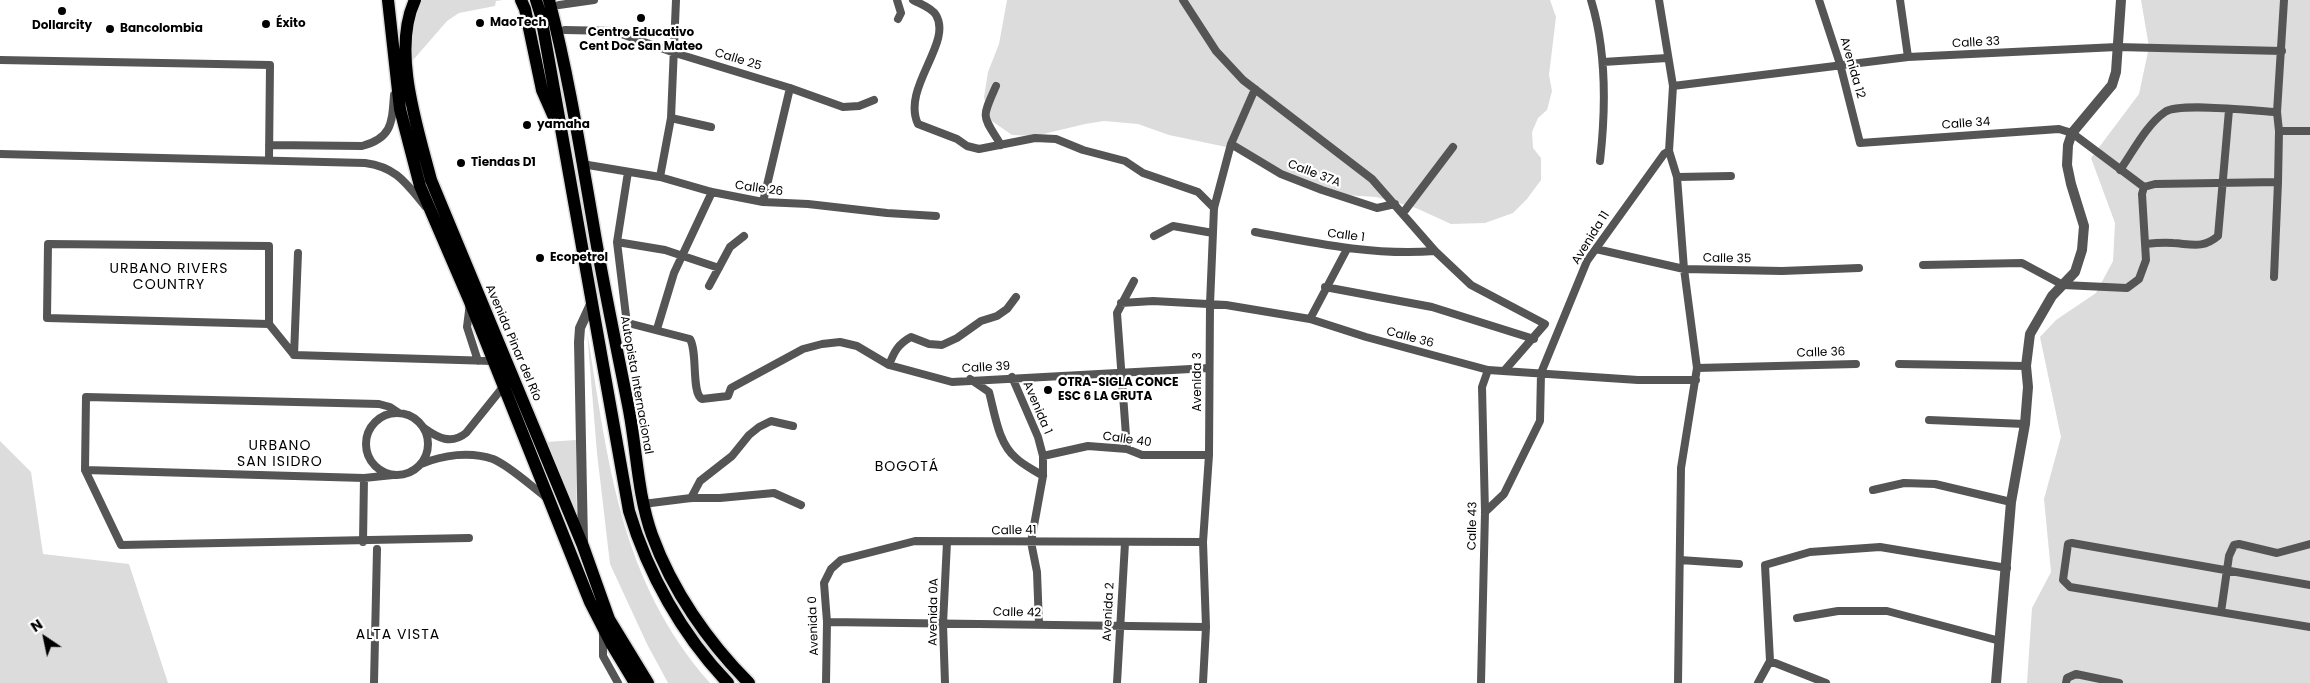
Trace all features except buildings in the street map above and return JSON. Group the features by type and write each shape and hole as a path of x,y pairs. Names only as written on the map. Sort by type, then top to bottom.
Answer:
{"main road":[{"name":"Avenida Pinar del Río","path":"388,0 395,78 412,159 432,215 470,302 548,500 604,631 635,683"},
{"name":"Avenida Pinar del Río","path":"415,0 407,24 407,56 414,118 421,149 449,225 583,546 609,619 648,683"},
{"path":"521,0 525,9 542,90 562,140"},
{"path":"536,0 541,16 623,481 637,535 650,566 675,612 696,645 728,683"},
{"path":"555,2 565,30 576,80 573,113"},
{"name":"Autopista Internacional","path":"555,2 569,93 631,421 643,504 658,550 683,598 709,638 749,683"}],"street":[{"path":"555,2 594,0"},
{"path":"660,177 671,118 676,0"},
{"path":"897,0 901,13 898,18"},
{"path":"913,0 936,15 939,37 919,80 915,117 918,124 956,139 967,146 979,149 1035,138 1056,139 1083,150 1125,160 1143,173 1198,192 1214,208"},
{"path":"1183,0 1216,51 1243,80 1372,179 1435,250 1471,285 1545,324 1559,329"},
{"path":"1591,0 1596,17 1603,62 1604,122 1600,161"},
{"path":"1659,0 1673,86 1669,151 1672,155 1677,177 1684,269 1697,368 1681,468 1678,683"},
{"name":"Avenida 12","path":"1819,0 1840,64 1860,143"},
{"path":"1900,0 1908,57"},
{"path":"1996,683 2012,502 2025,424 2028,387 2026,366 2030,334 2052,296 2075,272 2082,250 2084,226 2070,184 2067,165 2068,145 2072,132 2112,85 2116,72 2121,0"},
{"path":"2274,277 2279,130 2277,112 2284,0"},
{"name":"Calle 25","path":"565,30 613,31 843,107 859,106 874,100"},
{"name":"Calle 33","path":"1673,86 1908,57 2117,47 2282,51"},
{"path":"1603,62 1667,58"},
{"path":"0,60 270,65 269,159"},
{"path":"269,145 362,146 376,143 386,134 391,124 395,78"},
{"path":"996,86 984,113 985,120 1001,145"},
{"path":"763,202 790,88"},
{"name":"Avenida 3","path":"1202,683 1206,627 1203,542 1209,455 1210,304 1214,208 1231,144 1255,89"},
{"path":"2120,170 2157,119 2167,110 2185,107 2277,112"},
{"path":"2145,244 2172,243 2195,246 2204,245 2218,236 2230,110"},
{"path":"671,118 711,127"},
{"name":"Calle 34","path":"1860,143 2059,129 2072,132"},
{"path":"2279,130 2310,131"},
{"path":"2072,132 2144,187"},
{"name":"Calle 37A","path":"1231,144 1281,174 1322,190 1377,208 1395,204"},
{"path":"291,160 292,146"},
{"path":"1403,213 1453,146"},
{"name":"Avenida 11","path":"1485,512 1504,494 1540,422 1541,373 1587,262 1664,154 1669,151"},
{"path":"0,154 269,159 378,165 401,178 432,215"},
{"name":"Calle 26","path":"582,164 660,177 712,192 763,202 808,204 936,216"},
{"path":"628,172 617,242 631,357"},
{"path":"1677,177 1731,176"},
{"path":"2144,187 2155,184 2278,182"},
{"path":"1923,265 2022,263 2063,285 2127,288 2139,279 2146,260 2142,194 2144,187"},
{"path":"628,323 657,329 681,255 712,192"},
{"path":"1154,236 1173,226 1213,233"},
{"name":"Calle 1","path":"1255,232 1347,249 1419,252 1435,250"},
{"path":"709,286 730,247 744,236"},
{"path":"617,242 665,250 719,268"},
{"path":"269,324 47,318 48,244 269,246 269,324 294,355 492,361"},
{"path":"1310,319 1347,249"},
{"name":"Calle 35","path":"1596,249 1684,269 1782,271 1859,268"},
{"path":"294,355 298,253"},
{"path":"1127,449 1117,313 1134,281"},
{"path":"1326,287 1432,307 1534,339"},
{"path":"889,365 894,352 901,343 911,337 929,344 942,345 958,338 981,320 997,316 1007,309 1016,297"},
{"name":"Calle 36","path":"1121,303 1153,301 1210,304 1310,319 1366,337 1488,370 1638,380 1696,380"},
{"path":"470,302 467,327 478,361"},
{"path":"583,546 579,342 580,328 592,302"},
{"path":"1504,371 1534,339 1545,324"},
{"name":"Calle 39","path":"657,329 690,339 698,397 702,399 728,396 731,388 750,376 803,349 822,344 848,343 889,365 952,382 969,379 1120,374 1209,368"},
{"name":"Calle 36","path":"1697,368 1856,364"},
{"path":"1900,364 2026,366"},
{"name":"Calle 43","path":"1481,683 1485,512 1482,388 1488,370"},
{"name":"Avenida 1","path":"1012,378 1038,438 1043,456 1043,476 1031,542 1037,572 1039,625"},
{"path":"969,379 989,392 997,425 1015,458 1043,476"},
{"path":"470,538 363,542 121,545 85,470 86,397 379,404 390,407 416,420 422,427 443,439 461,438 466,434 503,387"},
{"path":"393,475 376,467 366,451 366,441 373,424 381,418 399,413"},
{"path":"1930,420 2025,424"},
{"path":"691,498 700,481 732,456 749,435 759,427 772,421 793,426"},
{"path":"421,464 428,445 422,427"},
{"name":"Calle 40","path":"1043,456 1088,446 1127,449 1142,455 1209,455"},
{"path":"85,470 364,478 410,472 421,464 445,456 461,455 492,459 548,500"},
{"path":"363,542 364,478"},
{"path":"1873,490 1904,483 1935,484 2012,502"},
{"path":"643,504 691,498 720,498 774,493 801,506"},
{"name":"Calle 41","path":"831,569 841,560 915,541 1203,542"},
{"name":"Avenida 0A","path":"945,683 943,624 947,542"},
{"name":"Avenida 2","path":"1117,683 1125,543"},
{"path":"2310,585 2072,543 2068,544 2063,580 2066,585 2310,627"},
{"path":"2220,612 2229,556 2234,545 2239,544 2277,553 2310,544"},
{"path":"1758,683 1770,661 1765,565 1810,552 1880,547 2007,568"},
{"path":"374,683 377,549"},
{"path":"1680,560 1739,564"},
{"name":"Avenida 0","path":"826,683 827,622 824,583 831,569"},
{"path":"1797,618 1838,611 1887,611 2000,642"},
{"name":"Calle 42","path":"827,622 1206,627"},
{"path":"604,631 603,656 618,683"},
{"path":"1770,661 1826,683"},
{"path":"2066,683 2067,678 2076,674 2119,683"}],"shaded area":[{"path":"421,0 503,0 496,1 495,6 459,13 447,21 414,59 410,58 411,30"},
{"path":"1007,0 1550,0 1556,17 1549,75 1552,91 1547,110 1538,118 1532,132 1533,148 1541,158 1541,180 1527,199 1513,213 1485,223 1451,224 1416,208 1376,197 1345,195 1285,178 1231,148 1169,135 1138,124 1104,121 1035,136 1012,135 989,119 984,97 988,72 999,44"},
{"path":"2141,0 2310,0 2310,683 2027,683 2032,608 2051,572 2044,499 2061,437 2040,337 2056,320 2096,293 2113,261 2115,223 2091,158 2139,94 2149,47"},
{"path":"587,331 611,472 622,517 637,560 655,603 679,644 710,683 668,683 647,644 610,564 597,453"},
{"path":"576,440 577,521 546,442"},
{"path":"0,441 31,472 43,554 129,564 168,683 0,683"}],"place":[{"name":"Dollarcity","path":"62,11"},
{"name":"Centro Educativo Cent Doc San Mateo","path":"641,18"},
{"name":"MaoTech","path":"480,23"},
{"name":"Éxito","path":"266,24"},
{"name":"Bancolombia","path":"110,29"},
{"name":"yamaha","path":"527,125"},
{"name":"Tiendas D1","path":"461,163"},
{"name":"Ecopetrol","path":"540,258"},
{"name":"OTRA-SIGLA CONCE ESC 6 LA GRUTA","path":"1048,390"}],"district":[{"name":"URBANO RIVERS COUNTRY","path":"169,278"},
{"name":"URBANO SAN ISIDRO","path":"280,454"},
{"name":"BOGOTÁ","path":"907,467"},
{"name":"ALTA VISTA","path":"398,635"}]}
